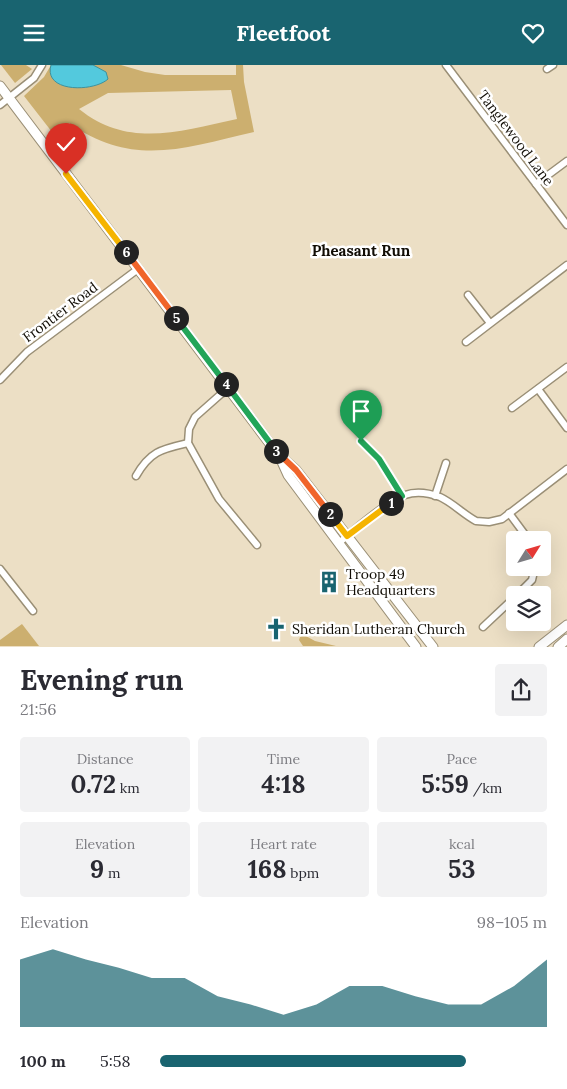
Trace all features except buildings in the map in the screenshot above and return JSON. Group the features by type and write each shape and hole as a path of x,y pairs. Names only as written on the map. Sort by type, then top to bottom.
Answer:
{"main road":[{"path":"0,86 278,453 296,470 433,647"},
{"path":"278,453 288,475 416,647"},
{"path":"538,647 567,625"},
{"path":"558,647 567,639"}],"street":[{"path":"0,105 34,78 42,65"},
{"name":"Tanglewood Lane","path":"446,65 567,225"},
{"path":"536,184 567,161"},
{"path":"466,341 567,265"},
{"name":"Frontier Road","path":"0,380 27,352 138,269"},
{"path":"468,295 490,323"},
{"path":"512,408 567,367"},
{"path":"230,389 220,394 195,417 189,429 188,443 218,499 257,545"},
{"path":"538,389 567,428"},
{"path":"361,441 379,459 402,496"},
{"path":"136,476 143,463 153,454 160,450 188,443"},
{"path":"436,496 446,463"},
{"path":"339,543 385,507 402,496 415,493 436,496 470,518 482,522 496,521 567,469"},
{"path":"509,513 522,531"},
{"path":"0,569 33,611"},
{"path":"525,586 533,576"},
{"path":"483,627 506,605"}],"shaded area":[{"path":"1,65 26,65 32,69 15,83"},
{"path":"51,65 121,65 145,72 165,75 236,75 236,65 243,65 244,82 254,132 182,148 137,150 115,146 92,137 69,123 59,141 24,96 44,77","holes":["231,90 237,119 175,132 136,133 117,129 98,121 79,109 108,93"]},
{"path":"22,624 39,646 0,646 0,640"},
{"path":"304,635 315,641 336,646 303,646 299,640"}],"water":[{"path":"51,65 93,65 106,72 108,79 82,88 62,85 55,81 51,74"}],"place":[{"name":"Troop 49 Headquarters","path":"329,582"},
{"name":"Sheridan Lutheran Church","path":"276,629"}],"district":[{"name":"Pheasant Run","path":"361,250"}],"route":[{"path":"66,174 278,453 296,470 347,536 402,496 379,459 361,441"}]}
